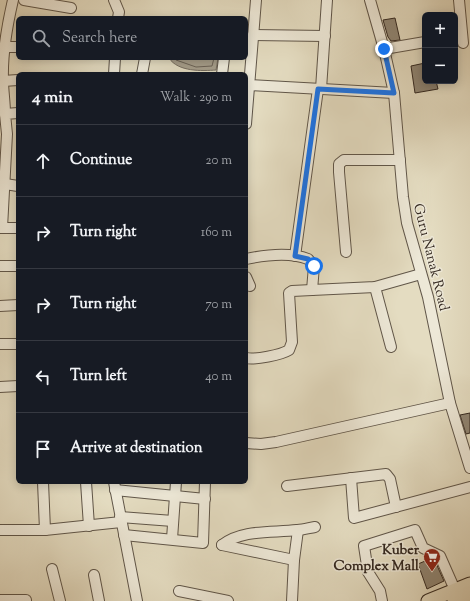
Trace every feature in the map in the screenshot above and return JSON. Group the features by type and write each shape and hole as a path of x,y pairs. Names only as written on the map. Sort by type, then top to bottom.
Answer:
{"main road":[{"path":"454,596 470,584"},
{"path":"428,601 470,594"}],"street":[{"path":"13,0 4,41 2,75 5,114 4,178 1,228 16,228"},
{"path":"24,0 71,8"},
{"path":"114,0 119,12 118,16"},
{"path":"248,98 256,0"},
{"path":"295,256 319,89 325,36 327,0"},
{"name":"Guru Nanak Road","path":"370,0 384,49 394,93 403,197 407,224 435,329 450,403 470,468"},
{"path":"459,0 463,43"},
{"path":"253,35 325,36"},
{"path":"4,41 16,46"},
{"path":"384,49 422,43"},
{"path":"114,72 115,60"},
{"path":"142,72 145,60"},
{"path":"222,72 224,60"},
{"path":"2,75 16,79"},
{"path":"249,85 394,93"},
{"path":"5,114 16,113"},
{"path":"346,252 339,164 344,160 400,160"},
{"path":"4,178 16,185"},
{"path":"248,259 265,256 295,256 308,259 314,266 312,290"},
{"path":"0,266 16,266"},
{"path":"248,358 278,354 289,350 292,342 289,294 292,291 375,287 421,274"},
{"path":"375,287 391,347"},
{"path":"0,306 16,305"},
{"path":"0,344 16,344"},
{"path":"0,387 16,386"},
{"path":"248,443 261,444 276,442 450,403"},
{"path":"287,486 383,474 388,475 390,479 396,507"},
{"path":"351,478 354,518 470,487"},
{"path":"43,484 45,530"},
{"path":"86,484 89,526"},
{"path":"172,539 176,484"},
{"path":"124,535 203,543 205,484"},
{"path":"137,601 115,486 205,499"},
{"path":"0,530 45,530 89,526 121,520 173,521"},
{"path":"294,560 222,545 232,538 240,536 315,527"},
{"path":"292,601 294,560 298,530"},
{"path":"382,601 380,591 368,572 364,546 415,530 423,548 440,556 454,596"},
{"path":"52,569 60,601"},
{"path":"94,574 99,601"},
{"path":"179,591 203,598 228,601"},
{"path":"0,600 26,600"}],"water":[{"path":"171,60 218,60 216,70 204,71 191,70 173,63"}],"building":[{"path":"395,18 400,40 391,41 388,37 383,20"},
{"path":"422,64 422,84 437,84 438,89 415,93 411,66"},
{"path":"470,413 470,433 466,434 460,415"},
{"name":"Kuber Complex Mall","path":"430,559 435,561 444,581 427,589 418,564"}],"place":[{"name":"Kuber Complex Mall","path":"432,572"}],"route":[{"path":"314,266 308,259 295,256 318,89 394,93 384,49"}]}
